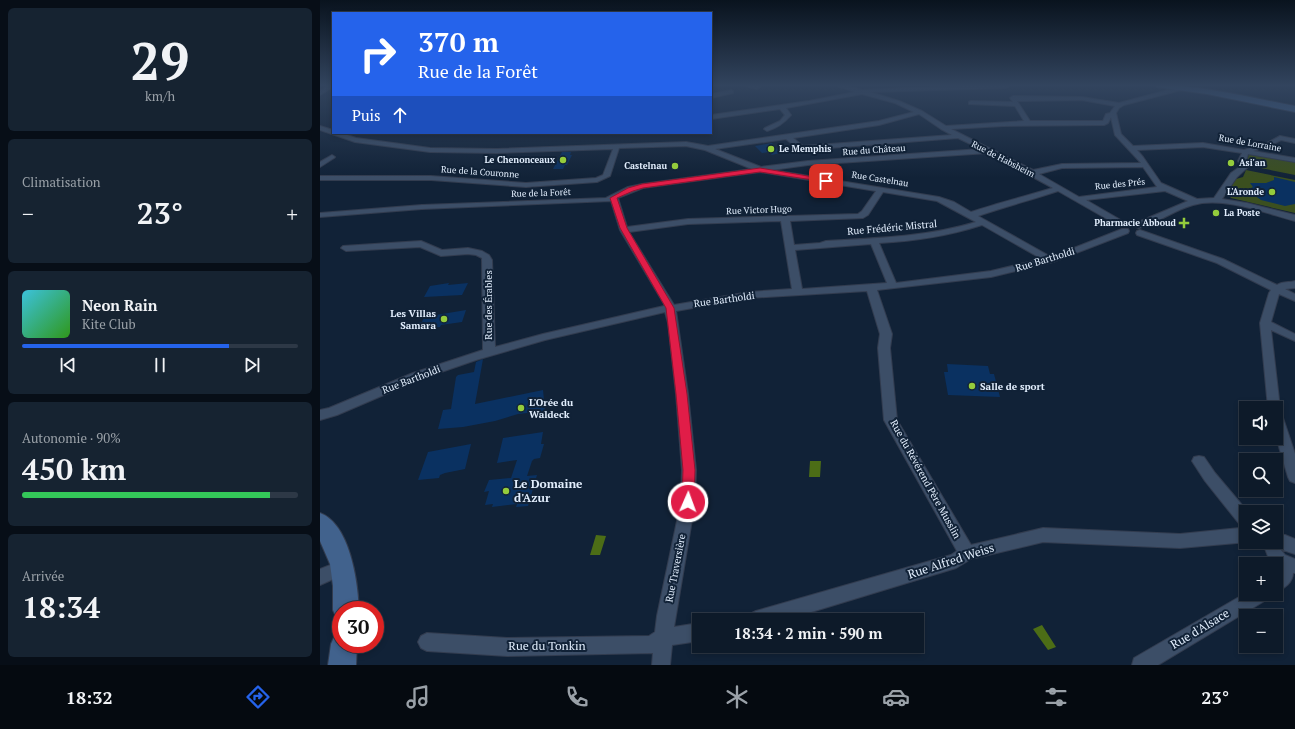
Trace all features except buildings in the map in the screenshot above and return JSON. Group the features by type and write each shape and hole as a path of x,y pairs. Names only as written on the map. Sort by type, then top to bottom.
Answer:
{"street":[{"path":"767,129 782,122 787,116"},
{"path":"707,148 879,123 905,116"},
{"name":"Rue de Habsheim","path":"926,116 944,128 1060,188 1123,227"},
{"path":"1024,116 1027,122"},
{"path":"944,128 971,124 1027,122 1104,123 1106,122 1108,116"},
{"path":"1113,116 1118,136 1145,165 1155,182 1164,189 1194,201"},
{"name":"Rue Castelnau","path":"320,128 332,133"},
{"name":"Rue Castelnau","path":"335,134 360,141 430,150 462,151 686,144 707,148 760,170 939,199 971,215 1050,260"},
{"path":"340,136 349,134"},
{"path":"788,137 799,147 803,148 959,136"},
{"path":"1257,152 1280,138 1295,141"},
{"name":"Rue de Lorraine","path":"1130,148 1190,145 1213,146 1257,152 1295,160"},
{"name":"Rue de la Couronne","path":"320,178 431,178 526,185 597,180 606,176 616,146"},
{"name":"Rue du Château","path":"760,170 808,163 989,151"},
{"path":"1217,199 1234,174 1245,165 1242,161 1246,151"},
{"path":"320,165 332,157"},
{"path":"1032,173 1062,166 1145,165"},
{"name":"Rue de la Forêt","path":"320,215 422,207 600,200 614,198 630,189 642,186 760,170"},
{"path":"971,215 1016,200 1029,198 1060,188"},
{"name":"Rue Victor Hugo","path":"624,230 663,224 710,220 727,221 860,216 865,213 881,189"},
{"name":"Rue des Prés","path":"1078,199 1164,189"},
{"name":"Rue Traversière","path":"614,198 624,230 670,308 682,394 689,470 688,502 666,616 662,665"},
{"path":"1140,229 1194,201 1217,199 1295,217"},
{"path":"785,219 797,291"},
{"name":"Rue Frédéric Mistral","path":"790,248 934,236 983,222"},
{"path":"1123,227 1140,229 1167,243 1220,261 1276,294 1286,298 1293,291"},
{"name":"Rue Bartholdi","path":"320,420 326,413 417,376 489,352 544,337 670,308 749,295 893,286 991,274 1050,260 1123,227"},
{"path":"874,241 893,286"},
{"name":"Rue des Érables","path":"346,248 422,244 441,253 468,251 483,255 487,260 489,352"},
{"name":"Rue du Révérend Père Musslin","path":"871,287 886,334 884,348 891,420 967,553"},
{"path":"1273,401 1265,323 1276,294"},
{"path":"1265,323 1295,338"},
{"path":"1283,438 1295,477"},
{"path":"1199,461 1207,474 1239,511"},
{"path":"320,523 333,540 343,566 346,601"},
{"name":"Rue Alfred Weiss","path":"780,613 956,561 967,553 1043,535 1180,541 1239,535"},
{"path":"1283,542 1295,547"},
{"path":"1272,549 1276,557 1290,565 1283,578"},
{"path":"320,577 343,566"},
{"name":"Rue d'Alsace","path":"1140,665 1248,601"},
{"path":"664,637 692,633"},
{"name":"Rue du Tonkin","path":"427,642 506,647 651,645 664,637"},
{"path":"342,665 343,653"}],"shaded area":[{"path":"1249,153 1295,162 1295,175 1251,166 1247,163"},
{"path":"1246,170 1295,180 1295,213 1231,198 1227,193 1236,179 1243,177"},
{"path":"810,461 821,461 820,477 809,477"},
{"path":"596,535 606,536 600,555 590,555"},
{"path":"1042,625 1056,647 1048,650 1033,629"}],"place":[{"name":"Le Memphis","path":"771,149"},
{"name":"Le Chenonceaux","path":"563,160"},
{"name":"Asi'an","path":"1231,163"},
{"name":"Castelnau","path":"675,166"},
{"name":"L'Aronde","path":"1272,192"},
{"name":"La Poste","path":"1216,213"},
{"name":"Pharmacie Abboud","path":"1184,223"},
{"name":"Les Villas Samara","path":"444,319"},
{"name":"Salle de sport","path":"972,386"},
{"name":"L'Orée du Waldeck","path":"521,408"},
{"name":"Le Domaine d'Azur","path":"506,491"}],"route":[{"path":"688,502 689,470 682,394 670,308 667,300 622,226 614,198 630,189 642,186 760,170 826,181"}]}
